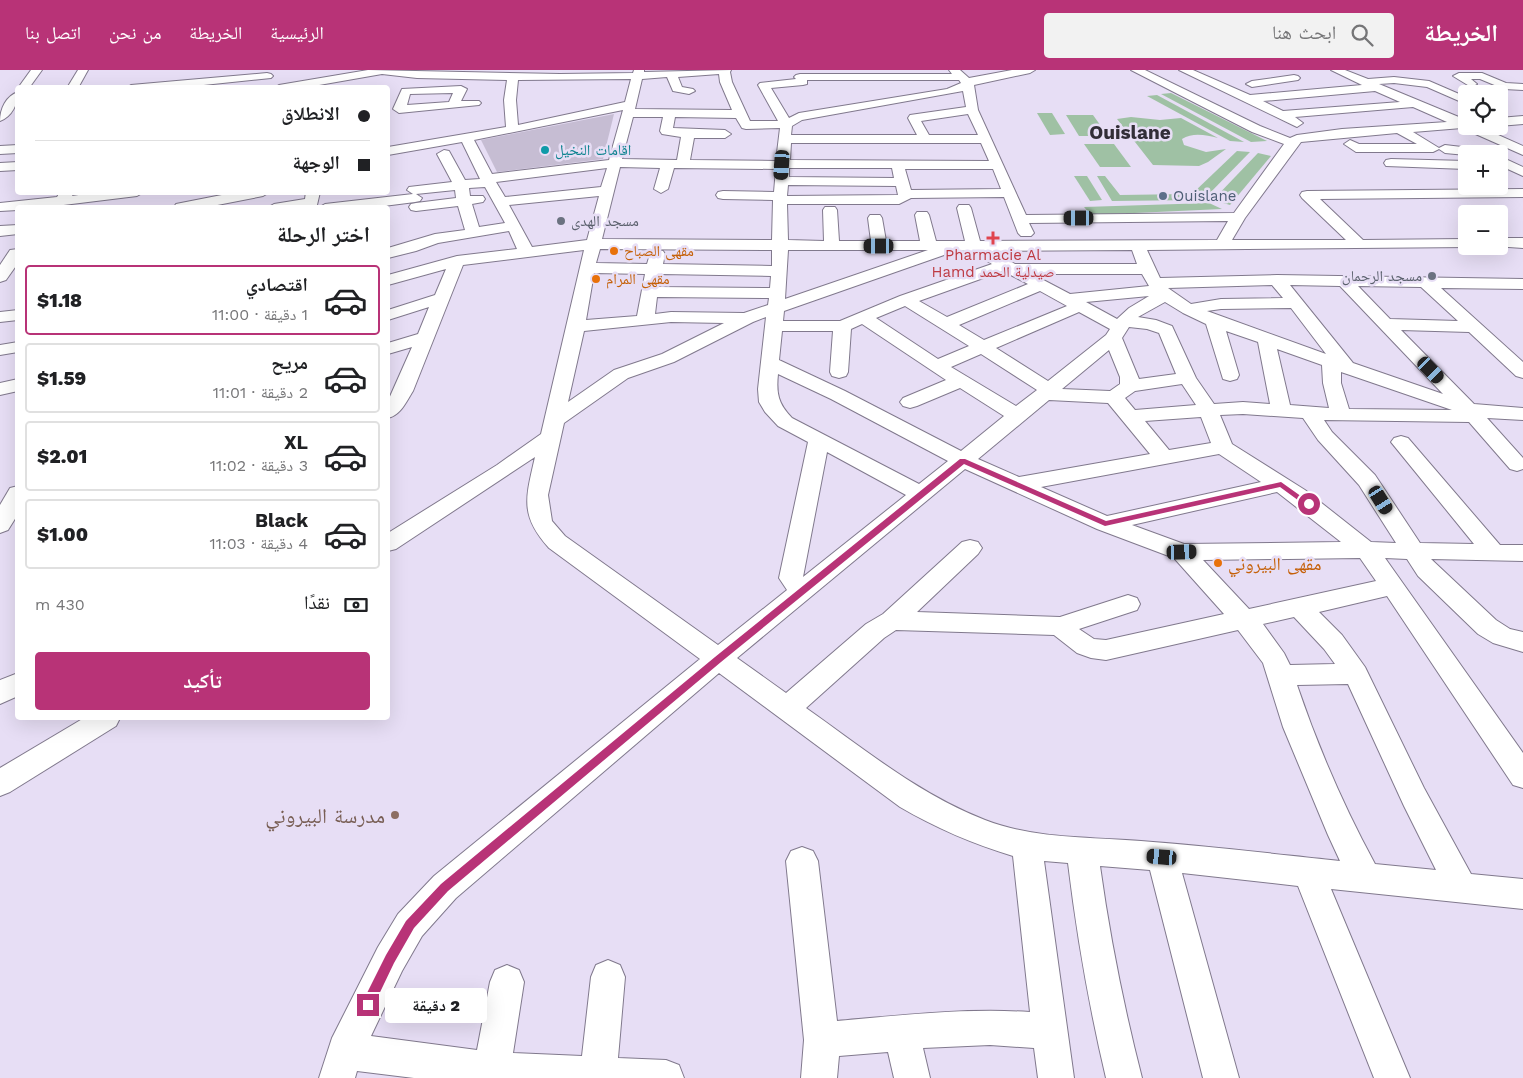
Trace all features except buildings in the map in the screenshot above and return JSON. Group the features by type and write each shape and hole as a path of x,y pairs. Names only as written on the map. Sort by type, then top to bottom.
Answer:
{"street":[{"path":"25,85 37,70"},
{"path":"74,85 83,70"},
{"path":"361,85 417,75 462,74 506,85 539,73 671,74 690,71 725,70 726,82 746,125 785,131"},
{"path":"922,494 785,422 772,410 767,399 780,271 780,198 785,131 764,85 805,86 800,77 839,77 883,73 981,78 1030,70"},
{"path":"1136,70 1256,128 1292,143"},
{"path":"1184,70 1249,99 1297,124"},
{"path":"1336,70 1458,122"},
{"path":"1447,70 1471,84"},
{"path":"295,85 371,72 391,71 417,75"},
{"path":"145,82 269,73"},
{"path":"262,85 269,73"},
{"path":"638,73 628,109 620,153 607,191 587,268 576,326 537,494 537,513 542,527 557,542 910,798 941,815 982,833 1027,846 1162,857 1523,894"},
{"path":"883,73 894,100 925,139"},
{"path":"462,74 466,89"},
{"path":"671,74 677,89 689,91"},
{"path":"1512,75 1523,82"},
{"path":"785,131 799,116 855,98 894,100 949,92 959,88 961,76"},
{"path":"961,76 972,110 998,165 1032,246"},
{"path":"1459,76 1482,76 1504,86 1523,88"},
{"path":"839,77 855,98"},
{"path":"1182,92 1294,78"},
{"path":"1249,99 1394,80 1429,84 1458,97"},
{"path":"506,85 507,116 512,130"},
{"path":"390,101 401,97 466,89"},
{"path":"453,104 466,89"},
{"path":"0,99 15,96"},
{"path":"401,97 427,107 453,104 475,119 489,181 526,251"},
{"path":"390,111 401,97"},
{"path":"0,117 15,98"},
{"path":"1280,115 1415,104"},
{"path":"427,107 424,117 475,119 512,130 628,109 670,113 740,114"},
{"path":"913,123 972,110"},
{"path":"670,113 666,131 688,134 725,134"},
{"path":"390,151 413,147 441,148 475,119"},
{"path":"1222,245 1238,217 1292,143 1307,137 1458,125"},
{"path":"1400,129 1434,148"},
{"path":"757,137 785,131 854,133 925,139 985,139"},
{"path":"683,164 681,148 688,134"},
{"path":"1489,135 1523,150"},
{"path":"1458,151 1434,148 1353,146 1376,162 1458,165"},
{"path":"390,161 413,147"},
{"path":"0,150 15,148"},
{"path":"441,148 461,185 460,209 473,232"},
{"path":"288,205 316,199 368,201 414,194 489,181 620,153 668,164 783,164 837,158 998,165"},
{"path":"1508,160 1523,157"},
{"path":"723,195 780,198 903,199 904,188 890,160"},
{"path":"661,188 668,164"},
{"path":"1398,164 1434,193"},
{"path":"1508,165 1523,172"},
{"path":"0,167 15,166"},
{"path":"781,181 1010,193"},
{"path":"414,194 460,209 499,199 607,191"},
{"path":"1508,191 1523,193"},
{"path":"1360,244 1307,194 1458,192"},
{"path":"3,207 15,193"},
{"path":"414,194 423,243"},
{"path":"36,205 64,197 91,202 115,195"},
{"path":"188,204 245,195"},
{"path":"964,208 974,246 1008,267 1074,302 1118,329 1150,324 1166,330 1187,378 1208,410 1223,447 1281,484 1366,550 1393,586 1523,776"},
{"path":"830,210 832,246"},
{"path":"922,215 930,246"},
{"path":"1020,219 1238,217"},
{"path":"875,218 879,246"},
{"path":"390,253 473,232 514,226"},
{"path":"0,231 15,228"},
{"path":"1508,243 1523,243"},
{"path":"390,279 457,261 594,244 1138,246 1458,244"},
{"path":"645,321 659,244"},
{"path":"390,541 504,470 551,429 621,374 668,358 747,318 957,246"},
{"path":"1138,246 1158,284 1190,309 1214,320 1471,412"},
{"path":"3,284 13,252"},
{"path":"390,410 396,404 457,261"},
{"path":"650,292 776,309 842,326 906,300 1008,267 1158,284 1278,280 1523,284"},
{"path":"587,268 780,271"},
{"path":"868,276 984,348 1047,392 1122,392 1187,378"},
{"path":"1278,280 1339,365"},
{"path":"1344,281 1388,324 1517,464"},
{"path":"1426,282 1523,372"},
{"path":"936,366 984,348 1074,302 1158,284"},
{"path":"666,1078 341,1065 390,959 410,925 445,887 718,659 1047,392 1118,329 1158,284"},
{"path":"1505,284 1523,298"},
{"path":"946,324 1041,285"},
{"path":"390,314 441,298"},
{"path":"1190,309 1221,304 1296,303"},
{"path":"0,318 15,316"},
{"path":"576,326 645,321 671,317 747,318"},
{"path":"864,318 936,366 1018,416"},
{"path":"1214,320 1230,375"},
{"path":"1388,324 1473,327"},
{"path":"839,372 842,326"},
{"path":"1118,329 1128,377 1122,392 1130,416 1164,457"},
{"path":"390,348 424,338"},
{"path":"1266,339 1281,411"},
{"path":"0,350 15,348"},
{"path":"770,363 838,395 963,460 1105,524 1182,552 1366,550 1523,553"},
{"path":"1339,365 1332,383 1341,415"},
{"path":"910,402 960,380"},
{"path":"0,389 15,386"},
{"path":"1130,416 1244,408 1341,415 1471,412 1523,414"},
{"path":"1309,413 1325,436 1352,462 1367,480 1413,552 1432,577 1487,627 1502,636 1523,642"},
{"path":"801,592 791,578 819,440"},
{"path":"1401,442 1494,552"},
{"path":"1017,484 1223,447"},
{"path":"1105,524 1281,484"},
{"path":"0,525 15,499"},
{"path":"786,708 874,631 892,621 970,548"},
{"path":"1182,552 1245,620 1268,648 1281,675 1288,700 1308,753 1343,835 1366,878"},
{"path":"1060,626 1081,645 1092,650 1106,650 1393,586"},
{"path":"892,621 1060,626 1128,604"},
{"path":"1298,606 1333,642 1356,674 1410,788 1462,888"},
{"path":"1281,675 1356,674"},
{"path":"0,693 15,685"},
{"path":"0,783 103,720"},
{"path":"1027,846 1056,1078"},
{"path":"1082,850 1095,945 1105,999 1124,1078"},
{"path":"1162,857 1221,1078"},
{"path":"802,861 822,1040 819,1078"},
{"path":"1308,872 1392,1078"},
{"path":"598,1075 608,977"},
{"path":"492,1070 507,982"},
{"path":"822,1040 949,1028 990,1027 1049,1031"},
{"path":"902,1033 912,1078"}],"green space":[{"path":"1171,93 1267,141 1251,142 1161,94"},
{"path":"1157,95 1244,142 1230,141 1147,96"},
{"path":"1037,113 1052,113 1065,134 1050,135"},
{"path":"1066,115 1093,115 1108,136 1079,136"},
{"path":"1131,117 1160,120 1181,118 1218,138 1191,135 1182,139 1184,145 1206,152 1226,149 1199,166 1153,165 1117,119"},
{"path":"1084,144 1114,144 1131,167 1100,167"},
{"path":"1237,151 1250,152 1206,197 1193,193"},
{"path":"1258,153 1271,156 1230,205 1213,200"},
{"path":"1074,176 1087,176 1102,200 1090,201"},
{"path":"1097,176 1105,176 1120,195 1188,194 1199,200 1112,201"},
{"path":"1209,203 1222,209 1091,215 1084,207"}],"place":[{"name":"اقامات النخيل","path":"545,150"},
{"name":"Ouislane","path":"1163,196"},
{"name":"مسجد الهدى","path":"561,221"},
{"name":"Pharmacie Al Hamd صيدلية الحمد","path":"993,238"},
{"name":"مقهى الصباح","path":"614,251"},
{"name":"مسجد الرحمان","path":"1432,276"},
{"name":"مقهى المرام","path":"596,279"},
{"name":"مقهى البيروني","path":"1218,563"},
{"name":"مدرسة البيروني","path":"395,815"}],"district":[{"name":"Ouislane","path":"1130,132"}],"route":[{"path":"368,1005 390,959 410,925 445,887 718,659 963,460 1105,524 1281,484 1309,504"}]}
